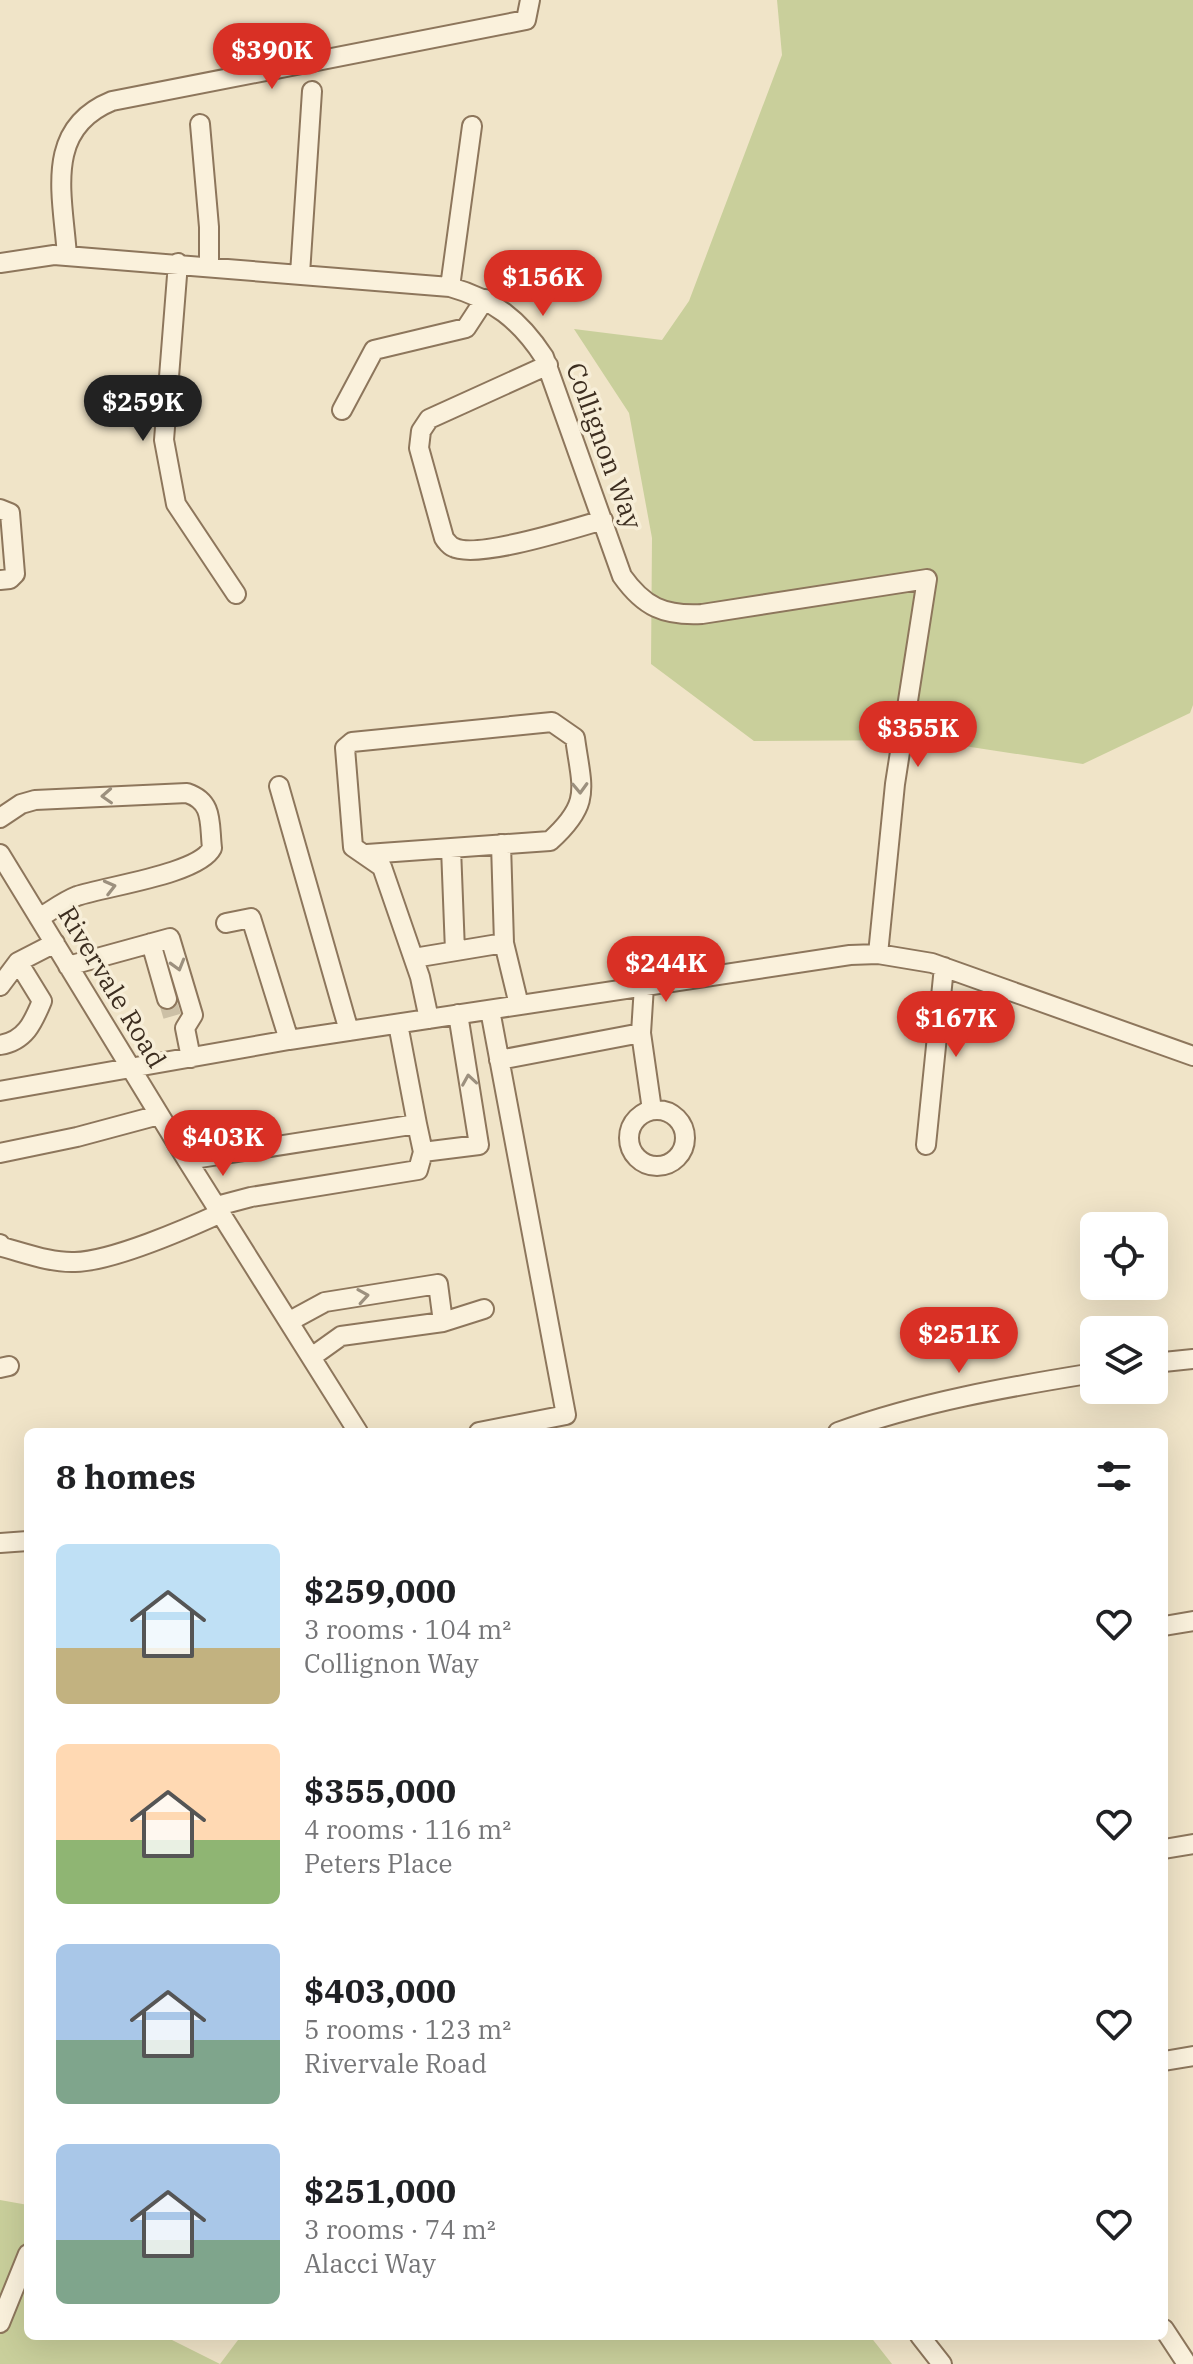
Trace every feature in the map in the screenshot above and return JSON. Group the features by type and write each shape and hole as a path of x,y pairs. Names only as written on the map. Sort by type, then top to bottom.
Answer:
{"street":[{"path":"67,256 61,163 65,147 81,119 96,107 112,101 526,20 530,0"},
{"path":"300,274 312,91"},
{"path":"200,124 209,227 209,266"},
{"path":"450,287 472,126"},
{"name":"Collignon Way","path":"0,263 54,255 450,287 485,299 515,319 530,336 548,365 622,576 634,592 649,604 665,612 683,615 927,579 895,784 878,954"},
{"path":"178,263 164,440 176,504 236,594"},
{"path":"342,410 374,350 466,328 485,299"},
{"path":"548,365 429,419 421,431 419,448 444,538 452,547 465,550 520,543 603,520"},
{"path":"0,509 10,513 15,574 10,579 0,580"},
{"path":"367,854 550,841 571,822 583,797 575,738 552,722 348,744 345,748 353,847 382,867 420,977 429,1019"},
{"path":"279,786 349,1031"},
{"path":"0,818 21,804 35,800 187,793 200,797 206,805 212,848 204,860 182,870 101,888 72,898 39,918"},
{"path":"501,844 504,943 519,1005"},
{"path":"451,848 455,951"},
{"name":"Rivervale Road","path":"0,854 356,1428"},
{"path":"226,923 251,918 289,1040"},
{"path":"68,966 170,938 193,1015 179,1023 191,1058"},
{"path":"0,986 18,962 55,943"},
{"path":"151,943 167,999"},
{"path":"414,958 504,943"},
{"path":"0,1091 289,1040 850,955 878,954 911,958 944,967 1193,1056"},
{"path":"0,1045 24,1035 42,1001 18,962"},
{"path":"926,1145 944,967"},
{"path":"644,986 641,1033 652,1110"},
{"path":"490,1010 566,1415 499,1428"},
{"path":"423,1152 479,1145 458,1014"},
{"path":"0,1244 55,1261 77,1263 112,1255 251,1197 418,1170 423,1152 398,1024"},
{"path":"499,1060 641,1033"},
{"path":"0,1153 159,1115"},
{"path":"187,1160 417,1124"},
{"path":"290,1321 325,1302 438,1284 443,1322"},
{"path":"313,1356 341,1336 443,1322 484,1309"},
{"path":"1168,1362 1193,1359"},
{"path":"850,1428 914,1407 992,1389 1080,1375"},
{"path":"0,1543 24,1541"},
{"path":"1168,1625 1193,1621"},
{"path":"1168,1848 1193,1844"},
{"path":"1168,2060 1193,2056"},
{"path":"0,2323 24,2264"},
{"path":"1168,2335 1187,2364"},
{"path":"923,2340 942,2364"}],"green space":[{"path":"777,0 1193,0 1193,705 1190,713 1083,764 925,740 754,741 651,664 652,538 629,413 574,329 662,340 689,301 782,55"},
{"path":"0,2200 24,2204 24,2340 172,2340 220,2364 0,2364"},
{"path":"238,2340 873,2340 892,2364 220,2364"}],"tunnel":[{"path":"167,999 173,1019"}]}
